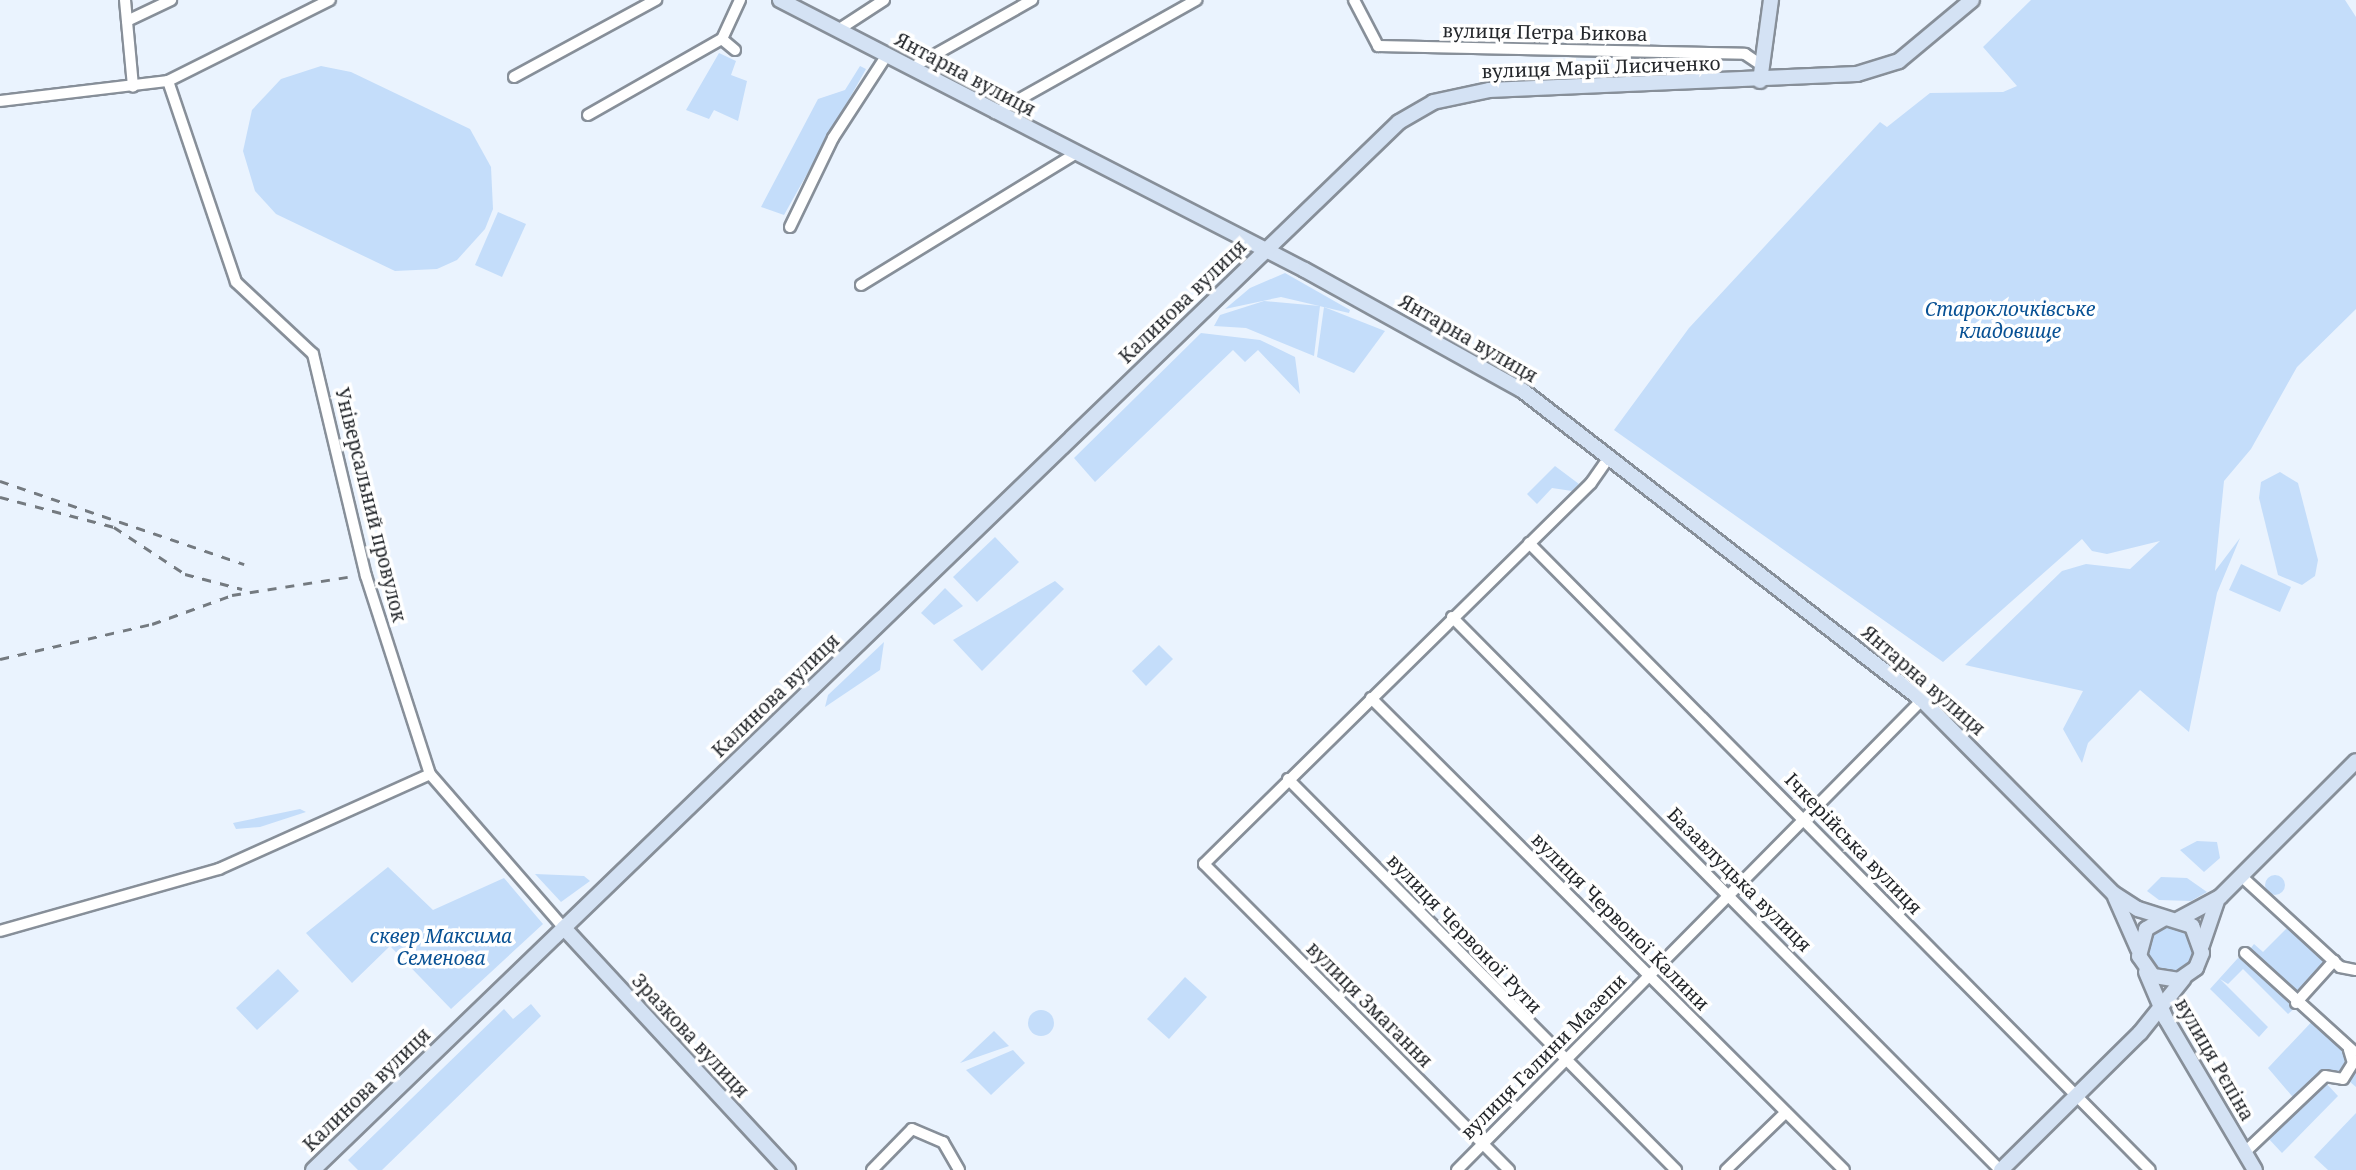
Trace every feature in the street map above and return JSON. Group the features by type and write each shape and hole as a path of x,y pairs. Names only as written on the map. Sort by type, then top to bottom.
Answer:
{"main road":[{"name":"Янтарна вулиця","path":"780,0 1073,155 1264,249 1509,381 1922,699 2113,893 2138,950"},
{"path":"1760,81 1760,64 1771,0"},
{"name":"вулиця Марії Лисиченко","path":"1264,249 1382,136 1433,102 1489,90 1760,81 1878,69 1917,49 1972,0"},
{"name":"Калинова вулиця","path":"313,1170 1264,249"},
{"path":"2001,1170 2077,1096 2200,961 2202,946 2220,897 2240,874 2356,761"},
{"name":"Янтарна вулиця","path":"2113,893 2172,918"},
{"path":"2185,978 2159,979 2143,967 2138,950 2146,929 2220,897"},
{"path":"2172,918 2192,926 2202,946"},
{"name":"Зразкова вулиця","path":"564,928 788,1170"},
{"name":"вулиця Рєпіна","path":"2143,967 2160,1007 2255,1170"}],"street":[{"path":"125,0 133,87"},
{"path":"127,21 171,0"},
{"path":"0,101 133,87 168,80 330,0"},
{"path":"514,77 656,0"},
{"path":"588,116 722,39 740,0"},
{"path":"838,30 884,0"},
{"path":"911,68 1032,0"},
{"path":"995,113 1196,0"},
{"name":"вулиця Петра Бикова","path":"1354,0 1378,46 1745,54 1760,64"},
{"path":"722,39 735,50"},
{"path":"790,227 833,138 887,55"},
{"name":"Універсальний провулок","path":"168,80 236,282 313,354 366,576 430,774 564,928"},
{"path":"861,285 1073,155"},
{"path":"1288,779 1529,543 1608,459"},
{"name":"Ічкерійська вулиця","path":"1529,543 2150,1170"},
{"name":"Базавлуцька вулиця","path":"1452,617 2001,1170"},
{"name":"вулиця Червоної Калини","path":"1371,698 1844,1170"},
{"name":"вулиця Галини Мазепи","path":"1457,1170 1922,699"},
{"path":"0,931 219,869 430,774"},
{"name":"вулиця Змагання","path":"1288,779 1204,864 1509,1170"},
{"name":"вулиця Червоної Рути","path":"1288,779 1565,1062 1676,1170"},
{"path":"2240,874 2334,961 2356,970"},
{"path":"2245,953 2296,1003 2353,1051 2354,1063 2343,1079 2325,1076 2245,1152"},
{"path":"2296,1003 2334,961"},
{"path":"1726,1170 1786,1112"},
{"path":"872,1170 912,1129 943,1142 959,1170"}],"green space":[{"name":"Староклочківське кладовище","path":"2031,0 2345,0 2356,17 2356,309 2297,367 2251,449 2224,481 2215,571 2240,538 2217,593 2189,732 2140,690 2088,743 2082,763 2063,729 2083,691 1965,665 2062,571 2086,564 2130,569 2160,541 2107,554 2092,551 2082,539 1943,662 1614,430 1689,328 1880,122 1887,127 1930,93 2003,92 2017,86 1983,47"},
{"path":"719,53 736,61 731,75 747,81 738,121 714,110 709,119 686,110"},
{"path":"321,66 351,72 470,129 491,167 493,209 485,229 457,260 437,269 395,271 276,214 255,191 243,151 252,110 281,79"},
{"path":"860,66 866,69 784,215 761,207 818,99 845,90"},
{"path":"498,212 526,224 502,277 475,265"},
{"path":"1285,273 1350,310 1349,313 1281,297 1225,309 1250,288"},
{"path":"1264,301 1320,306 1314,356 1246,328 1214,326 1220,315"},
{"path":"1324,307 1385,331 1354,373 1317,357"},
{"path":"1201,333 1260,340 1295,357 1300,394 1258,350 1245,362 1233,350 1095,482 1074,458"},
{"path":"1555,466 1579,484 1572,491 1552,488 1537,504 1527,494"},
{"path":"2280,472 2298,483 2318,560 2315,576 2302,585 2278,575 2259,498 2261,482"},
{"path":"995,537 1019,562 977,602 953,577"},
{"path":"2241,564 2291,587 2280,612 2229,590"},
{"path":"1055,581 1064,589 982,671 953,640"},
{"path":"945,588 963,606 934,625 921,613"},
{"path":"884,642 880,670 825,707 828,695"},
{"path":"1159,645 1173,659 1146,686 1132,671"},
{"path":"300,809 306,812 260,827 236,829 233,823"},
{"path":"2197,841 2217,842 2220,858 2204,872 2180,850"},
{"name":"сквер Максима Семенова","path":"388,867 433,910 504,878 543,924 451,1009 390,946 352,983 306,933"},
{"path":"535,874 584,876 590,881 561,902"},
{"path":"2275,875 2282,878 2285,885 2282,892 2275,895 2268,892 2265,885 2268,878"},
{"path":"2161,877 2187,878 2207,892 2191,901 2159,900 2147,891"},
{"path":"2170,924 2188,931 2195,949 2188,967 2170,974 2152,967 2145,949 2152,931"},
{"path":"2291,924 2330,960 2296,1000 2247,953 2254,944 2263,952"},
{"path":"2238,958 2251,963 2296,1007 2288,1014 2243,969 2228,984 2220,979 2268,1027 2259,1037 2210,989"},
{"path":"278,969 299,991 257,1030 236,1008"},
{"path":"1185,977 1207,997 1169,1039 1147,1019"},
{"path":"531,1004 541,1016 382,1170 358,1170 348,1160 504,1009 513,1019"},
{"path":"1041,1010 1050,1014 1054,1023 1050,1032 1041,1036 1032,1032 1028,1023 1032,1014"},
{"path":"2320,1013 2356,1051 2356,1087 2342,1075 2333,1084 2325,1077 2297,1102 2268,1068"},
{"path":"994,1031 1009,1046 960,1063"},
{"path":"1013,1050 1025,1063 991,1095 966,1070"},
{"path":"2325,1082 2338,1096 2282,1153 2267,1137"},
{"path":"2356,1113 2356,1170 2328,1170 2314,1157"}],"railway":[{"path":"0,481 244,564"},
{"path":"0,497 114,527 185,574 242,589"},
{"path":"0,659 152,624 232,595 353,576"}]}
